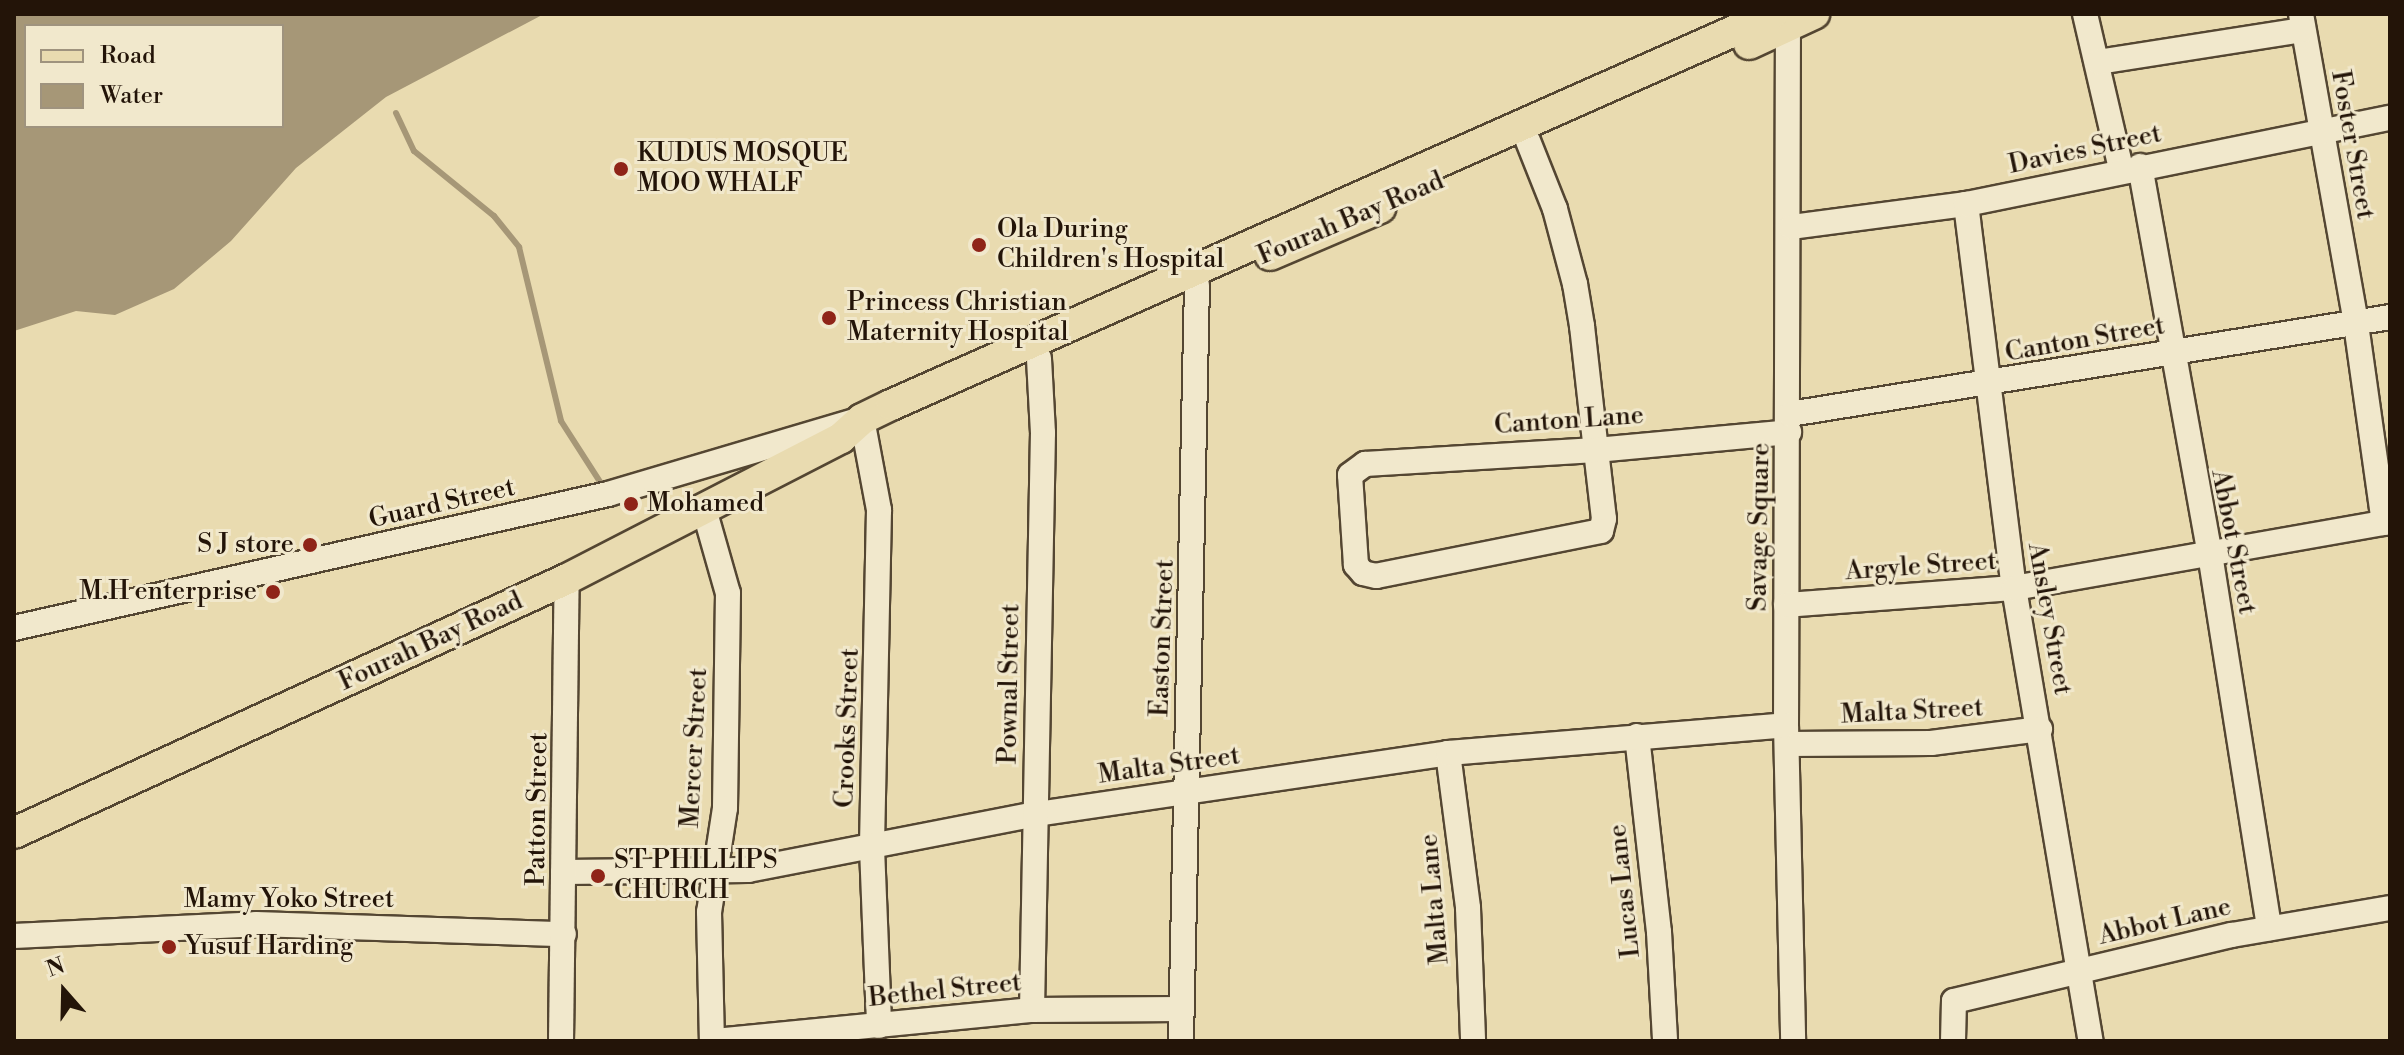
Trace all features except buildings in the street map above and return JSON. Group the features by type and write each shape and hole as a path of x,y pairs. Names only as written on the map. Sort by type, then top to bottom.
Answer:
{"main road":[{"name":"Fourah Bay Road","path":"14,833 567,579 857,430 1679,62 1791,18"},
{"name":"Fourah Bay Road","path":"857,430 1039,358 1459,161 1528,141 1679,62"}],"street":[{"name":"Abbot Street","path":"2085,14 2130,168 2174,353 2210,554 2269,928"},
{"name":"Savage Square","path":"1791,18 1786,735 1793,1041"},
{"path":"2098,62 2302,22"},
{"name":"Foster Street","path":"2302,22 2356,324 2387,523"},
{"name":"Davies Street","path":"1791,227 1966,204 2320,129 2390,118"},
{"path":"1528,141 1558,217 1575,284 1596,450"},
{"name":"Ansley Street","path":"1966,204 1986,385 2014,588 2091,1041"},
{"name":"Easton Street","path":"1181,1041 1185,792 1196,497 1197,285"},
{"name":"Canton Street","path":"1790,423 1986,385 2390,317"},
{"name":"Pownal Street","path":"1032,1010 1043,433 1039,358"},
{"name":"Canton Lane","path":"1596,450 1601,531 1376,576 1356,565 1350,475 1354,467 1596,450 1790,423"},
{"name":"Guard Street","path":"14,628 608,494 857,430"},
{"name":"Crooks Street","path":"857,430 879,510 872,848 879,1026"},
{"name":"Mercer Street","path":"704,509 728,593 725,808 709,912 713,1041"},
{"name":"Argyle Street","path":"1786,605 2014,588 2387,523"},
{"name":"Patton Street","path":"561,1041 567,579"},
{"name":"Malta Street","path":"563,872 714,874 872,848 1037,814 1448,753 1637,736 1786,735 1931,743 2040,729"},
{"name":"Lucas Lane","path":"1637,736 1659,932 1665,1041"},
{"name":"Malta Lane","path":"1448,753 1468,908 1473,1041"},
{"name":"Abbot Lane","path":"1953,1041 1954,1001 2269,928 2390,908"},
{"name":"Mamy Yoko Street","path":"14,936 256,924 564,934"},
{"name":"Bethel Street","path":"713,1041 1032,1010 1181,1009"}],"water":[{"path":"14,14 544,14 386,97 296,168 231,241 174,289 115,315 76,311 14,331"}],"waterway":[{"path":"396,113 414,151 494,216 519,247 561,421 604,488"}],"place":[{"name":"KUDUS MOSQUE MOO WHALF","path":"621,169"},
{"name":"Ola During Children's Hospital","path":"979,245"},
{"name":"Princess Christian Maternity Hospital","path":"829,318"},
{"name":"Mohamed","path":"631,504"},
{"name":"S J store","path":"310,545"},
{"name":"M.H enterprise","path":"273,592"},
{"name":"ST PHILLIPS CHURCH","path":"598,876"},
{"name":"Yusuf Harding","path":"169,947"}]}
